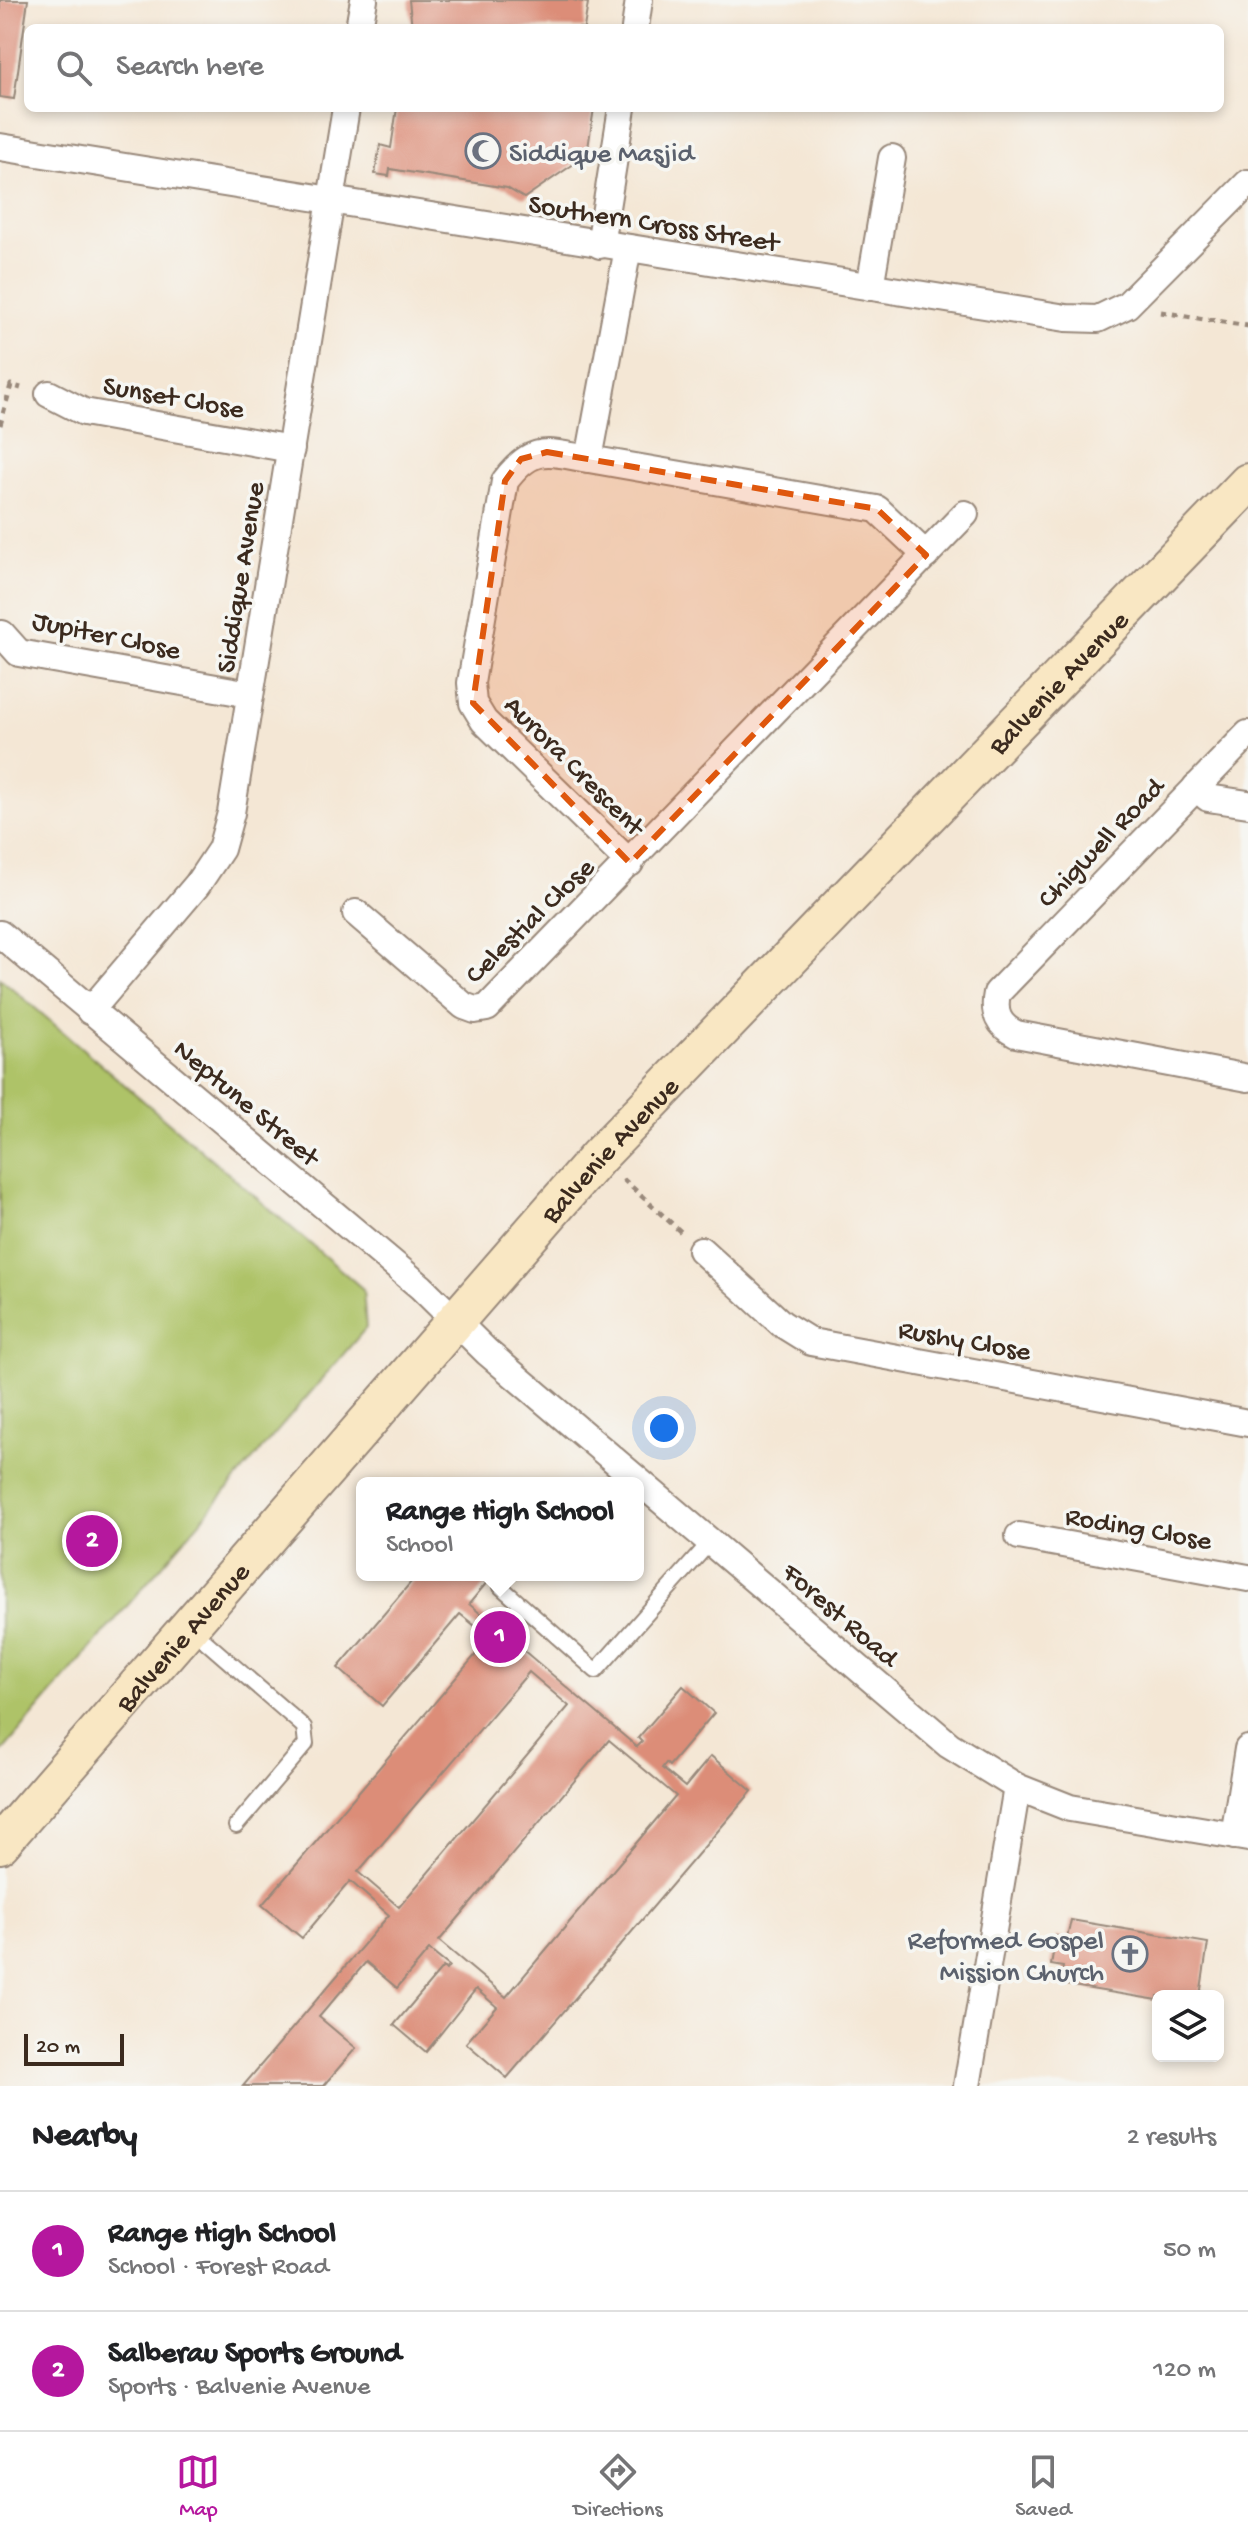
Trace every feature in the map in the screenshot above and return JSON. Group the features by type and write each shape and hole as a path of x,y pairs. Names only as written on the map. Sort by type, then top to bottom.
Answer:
{"street":[{"path":"360,24 364,0"},
{"path":"636,24 639,0"},
{"name":"Siddique Avenue","path":"90,1011 197,885 221,849 250,694 345,112"},
{"path":"600,245 621,112"},
{"name":"Southern Cross Street","path":"0,147 1066,318 1098,319 1127,305 1248,183"},
{"path":"870,287 892,158"},
{"path":"589,459 628,248"},
{"name":"Sunset Close","path":"49,394 84,412 291,449"},
{"name":"Aurora Crescent","path":"926,555 877,509 547,452 521,459 505,481 471,683 473,703 484,721 630,863 926,555 965,514"},
{"name":"Balvenie Avenue","path":"0,1844 598,1157 1248,483"},
{"name":"Jupiter Close","path":"2,634 19,653 250,694"},
{"name":"Chigwell Road","path":"1248,734 997,993 997,1015 1004,1028 1016,1034 1248,1078"},
{"path":"1196,787 1208,798 1248,804"},
{"name":"Celestial Close","path":"356,913 464,1006 475,1010 487,1008 630,863"},
{"name":"Neptune Street","path":"0,934 421,1287 454,1319"},
{"name":"Rushy Close","path":"701,1250 782,1324 811,1342 1248,1423"},
{"name":"Forest Road","path":"454,1319 487,1352 635,1477"},
{"name":"Forest Road","path":"644,1484 913,1717 980,1766 1017,1787 1070,1808 1241,1837"},
{"name":"Roding Close","path":"1019,1536 1248,1578"},
{"path":"1241,1837 1248,1749"},
{"path":"967,2086 1017,1787"}],"lane":[{"path":"501,1587 596,1671 711,1541"},
{"path":"188,1626 304,1727 306,1744 236,1826"}],"path":[{"path":"1154,311 1248,326"},
{"path":"0,425 11,385"},
{"path":"619,1176 701,1250"}],"highlighted area":[{"path":"547,452 877,509 926,555 630,863 473,703 505,481 521,459"}],"green space":[{"path":"0,978 363,1289 366,1328 0,1754"}],"building":[{"path":"0,0 28,0 14,99 0,97"},
{"path":"409,0 572,0 588,3 585,24 412,24"},
{"name":"Siddique Masjid","path":"396,112 593,112 587,155 524,198 507,188 390,169 389,176 375,174 380,145 391,148"},
{"path":"412,1581 488,1581 469,1604 637,1747 642,1742 638,1738 683,1686 714,1713 669,1766 666,1763 662,1768 685,1787 711,1756 752,1791 507,2078 466,2043 497,2007 476,1989 426,2052 394,2025 443,1967 446,1970 449,1966 429,1950 397,1988 366,1962 319,2017 356,2048 323,2086 243,2086 389,1915 350,1881 302,1938 262,1905 490,1638 460,1614 382,1706 338,1668","holes":["529,1672 569,1706 399,1907 358,1872","609,1740 676,1796 506,1997 439,1941"]},
{"name":"Reformed Gospel Mission Church","path":"1071,1920 1208,1943 1201,1990 1152,1990 1152,1999 1060,1984 1063,1967 1051,1965 1056,1936 1067,1938"}],"place":[{"name":"Siddique Masjid","path":"483,151"},
{"name":"Salberau Sports Ground","path":"92,1541"},
{"name":"Range High School","path":"500,1637"},
{"name":"Reformed Gospel Mission Church","path":"1130,1954"}]}
